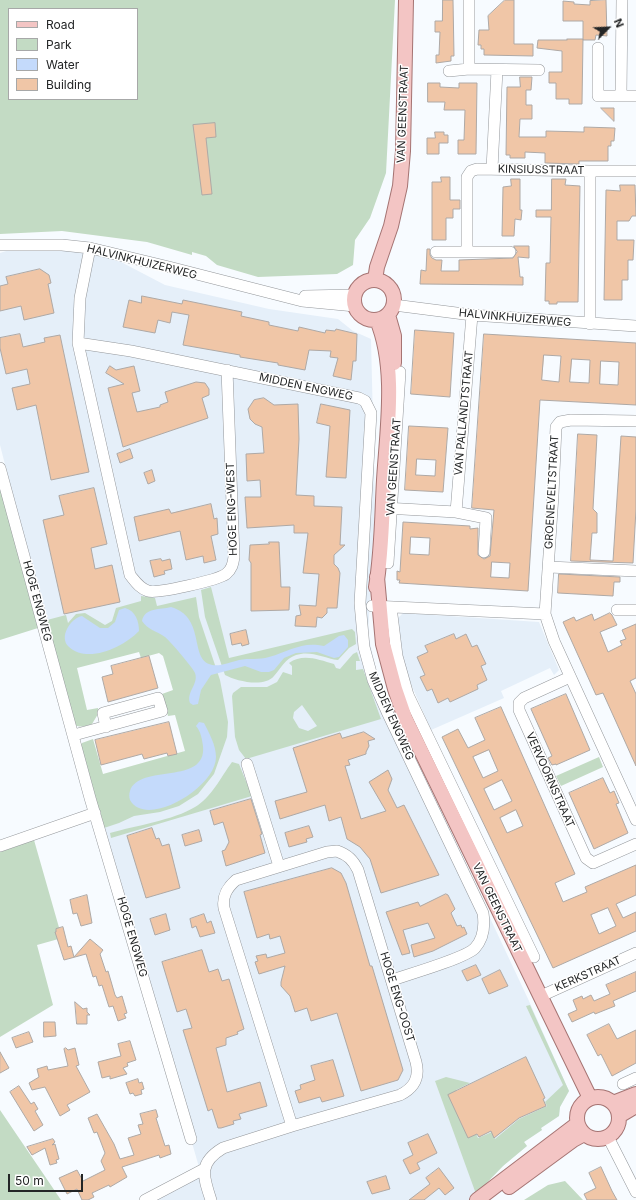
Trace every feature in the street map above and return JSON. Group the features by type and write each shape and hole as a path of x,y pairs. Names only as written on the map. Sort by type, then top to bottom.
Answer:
{"main road":[{"name":"VAN GEENSTRAAT","path":"379,282 388,262 391,226 400,186 403,151 406,0"},
{"path":"379,282 392,290 394,298 386,314 364,318 355,300 358,288 364,283 379,282"},
{"name":"VAN GEENSTRAAT","path":"386,314 392,328 395,347 388,419 387,508 377,577 381,607 372,624 378,663 383,679 405,718 590,1098"},
{"path":"616,1110 636,1094"},
{"path":"492,1200 573,1140 580,1129 577,1111 580,1106 590,1098 602,1097 616,1110 616,1129 608,1137 597,1140 580,1129"},
{"path":"616,1110 636,1106"},
{"path":"477,1200 580,1129"}],"street":[{"path":"469,0 469,69"},
{"path":"620,96 622,0"},
{"path":"598,48 598,96 636,96"},
{"path":"449,71 469,69 539,70"},
{"name":"KINSIUSSTRAAT","path":"492,169 497,70"},
{"name":"KINSIUSSTRAAT","path":"467,251 467,177 471,171 478,169 636,171"},
{"path":"590,171 590,324"},
{"name":"HALVINKHUIZERWEG","path":"0,246 54,245 90,248 169,266 282,296 355,300"},
{"name":"HOGE ENG-WEST","path":"90,248 80,298 78,343 130,575 137,585 148,591 164,591 216,578 226,574 232,566 234,557 227,370"},
{"path":"436,252 510,252"},
{"name":"HALVINKHUIZERWEG","path":"386,314 472,315 636,326"},
{"name":"VAN PALLANDTSTRAAT","path":"456,512 472,315"},
{"path":"78,343 131,351 227,370"},
{"name":"MIDDEN ENGWEG","path":"227,370 359,398 365,401 371,412 360,603 364,647 373,680 483,913 485,925 483,933 474,949 443,964 392,980"},
{"name":"VAN GEENSTRAAT","path":"388,563 387,508 400,372"},
{"name":"GROENEVELTSTRAAT","path":"545,614 549,567 556,427 560,422 571,420 636,421"},
{"name":"HOGE ENGWEG","path":"0,468 95,813 191,1139"},
{"path":"387,508 456,512 486,518 484,552"},
{"path":"549,567 636,571"},
{"path":"381,607 545,614 554,641 636,820"},
{"name":"VAN GEENSTRAAT","path":"381,607 408,695 534,957"},
{"path":"617,610 636,610"},
{"name":"VERVOORNSTRAAT","path":"570,677 521,700 518,710 586,858 594,863 636,844"},
{"path":"74,735 106,727 162,711 158,698 103,713 106,727"},
{"path":"247,764 279,866"},
{"path":"0,846 95,813"},
{"name":"HOGE ENG-OOST","path":"204,1169 207,1161 223,1148 292,1126 400,1095 409,1090 415,1083 418,1074 417,1065 358,870 354,861 342,853 327,852 236,880 228,887 224,895 223,904 292,1126"},
{"name":"KERKSTRAAT","path":"541,996 636,953"},
{"path":"623,1084 636,1078"},
{"path":"608,1137 636,1192"},
{"path":"145,1200 204,1169 204,1179 211,1200"}],"shaded area":[{"path":"19,247 100,251 165,285 269,309 338,319 353,331 371,339 375,507 368,635 377,673 395,716 529,1001 569,1091 560,1107 559,1116 524,1142 527,1146 503,1166 469,1200 154,1200 201,1174 140,963 98,831 187,754 190,749 165,653 153,647 60,670 32,570 0,445 0,253"},
{"path":"403,613 539,622 559,670 554,675 550,668 501,691 504,698 431,730 408,677 401,648 398,618"}],"green space":[{"path":"0,0 395,0 386,173 370,218 355,240 353,265 337,274 258,277 217,265 206,256 192,252 192,255 147,242 62,231 0,234"},
{"path":"0,488 38,628 0,640"},
{"path":"211,587 229,658 352,629 355,632 356,644 349,648 338,660 306,653 296,655 286,661 274,676 264,682 257,683 243,681 230,677 225,675 205,617 201,590"},
{"path":"141,596 155,598 157,606 196,597 199,617 220,680 228,722 227,737 214,774 198,794 179,806 160,812 134,816 104,828 81,745 82,743 93,739 103,774 185,751 175,715 168,716 162,694 173,690 163,656 159,653 141,658 139,652 77,668 87,710 98,708 98,714 92,724 81,727 75,725 47,620 66,615 68,623 76,614 85,613 105,625 112,621 116,608 141,601"},
{"path":"357,652 360,661 356,661 356,670 363,669 381,719 246,759 239,750 235,737 233,693 241,687 267,687 277,682 283,672 292,675 292,666 289,663 300,658 317,659 334,664 336,668 340,669 353,654","holes":["302,705 317,726 308,731 299,728 293,718 294,712"]},
{"path":"599,757 603,767 561,786 556,776"},
{"path":"232,762 239,764 252,796 111,838 110,833 176,816 195,807 211,793"},
{"path":"34,840 62,938 37,945 53,1005 0,1037 0,852"},
{"path":"530,1005 569,1091 560,1107 559,1116 524,1142 527,1146 503,1166 476,1194 435,1081 446,1077 470,1083 456,1090 478,1138 492,1132 495,1139 519,1119 547,1106 545,1102 563,1085 526,1006"},
{"path":"0,1110 61,1200 0,1200"},
{"path":"565,1181 583,1200 524,1200 548,1185"}],"water":[{"path":"171,607 182,612 189,619 193,627 203,660 212,665 220,665 243,659 265,658 296,647 309,645 324,646 339,636 344,635 348,640 348,647 339,657 334,658 317,652 296,653 284,658 274,670 269,672 261,672 245,666 211,675 201,690 198,704 193,705 190,703 189,699 196,677 194,670 165,637 147,626 142,621 146,613 150,611"},
{"path":"125,608 129,609 136,617 139,631 124,643 115,648 96,654 86,654 77,652 66,643 65,633 67,628 78,617 82,616 100,628 108,628 115,622 119,610"},
{"path":"199,722 204,723 212,739 216,753 213,769 205,781 193,792 179,801 164,807 150,810 138,808 129,797 130,791 136,783 146,778 184,770 195,766 201,758 203,746 200,733 196,726"}],"building":[{"path":"443,0 453,0 454,56 451,56 451,61 436,63 436,55 439,55 440,32 435,32 435,21 442,21"},
{"path":"505,0 514,0 514,44 533,44 533,56 484,55 484,49 481,49 481,45 478,45 479,30 489,30 488,16"},
{"path":"606,0 607,36 596,35 595,40 583,40 583,21 563,21 563,1 574,2 574,4 590,5 590,1"},
{"path":"583,39 582,104 569,104 569,99 556,99 556,83 549,83 549,72 562,72 562,51 537,48 538,40"},
{"path":"520,77 532,77 531,90 526,90 526,105 532,105 532,119 520,119 519,137 546,137 546,131 584,132 584,127 615,128 614,141 611,141 611,146 608,146 608,161 579,161 579,164 545,163 545,153 525,152 525,158 510,158 510,155 506,155 507,87 520,87"},
{"path":"428,83 440,83 440,87 459,88 459,83 477,83 476,154 458,154 458,140 464,140 465,110 444,110 445,102 428,102"},
{"path":"601,108 614,108 614,121"},
{"path":"215,123 216,137 206,138 212,194 202,195 193,125"},
{"path":"435,132 444,132 444,135 448,135 448,143 439,143 439,154 427,154 427,138 435,138"},
{"path":"441,177 450,177 450,200 460,200 460,209 453,209 453,218 446,218 446,240 432,240 432,182 441,182"},
{"path":"511,179 520,179 520,210 522,210 521,220 515,219 514,236 502,236 503,187 511,186"},
{"path":"552,179 566,179 565,185 580,186 578,302 557,302 557,304 549,304 549,301 545,301 546,263 550,263 551,217 536,217 536,210 551,210"},
{"path":"620,185 635,185 636,216 632,216 629,221 617,221 617,240 634,240 633,260 628,260 628,280 622,280 622,300 604,300 606,190 620,191"},
{"path":"514,246 529,246 529,258 518,257 520,277 523,277 523,285 420,284 421,270 426,271 427,249 430,249 430,255 432,258 442,260 441,271 459,271 459,260 513,258 517,252"},
{"path":"40,269 49,275 51,283 48,284 54,313 24,320 21,306 0,311 0,286 8,284 6,277"},
{"path":"142,296 182,304 183,300 242,312 241,316 269,322 269,325 298,331 299,327 325,333 326,330 335,331 336,329 357,334 356,361 353,361 351,380 333,376 338,358 330,357 331,351 309,350 305,370 278,365 278,363 240,357 240,355 183,345 189,315 172,312 170,323 158,320 155,333 123,327 129,300 141,303"},
{"path":"415,330 454,333 450,397 411,394"},
{"path":"20,334 23,347 45,342 44,338 60,335 89,472 51,480 36,405 17,410 12,388 30,384 27,369 6,374 0,348 0,338"},
{"path":"484,334 636,343 636,405 540,400 528,591 399,583 400,580 397,580 397,571 400,572 403,522 470,526 470,529 478,528 478,555 484,559 490,556 494,510 472,508","holes":["544,355 561,356 559,382 542,380","572,359 590,360 589,383 570,382","601,361 619,362 618,385 600,384","411,537 430,538 429,555 410,554","492,562 510,563 509,578 491,577"]},
{"path":"110,366 116,370 134,366 140,391 132,393 137,412 160,407 160,405 168,402 165,392 196,382 205,383 209,389 209,395 202,398 208,418 123,447 108,388 124,384 106,373"},
{"path":"264,398 274,405 298,404 299,439 296,495 314,496 314,506 342,507 340,545 345,545 334,555 334,564 340,573 337,608 327,608 327,613 322,618 317,617 316,627 295,626 296,616 301,615 299,605 316,606 319,574 303,573 308,533 294,533 294,525 247,528 245,497 261,497 260,480 247,481 246,454 264,453 262,427 255,424 250,419 248,409 254,400"},
{"path":"321,404 350,410 346,478 326,477 330,426 317,423"},
{"path":"409,426 448,428 443,492 405,490","holes":["417,459 436,460 435,476 416,475"]},
{"path":"578,434 597,435 593,509 597,513 597,533 592,533 590,560 613,561 621,436 636,437 636,509 633,563 571,561"},
{"path":"130,449 133,458 120,463 117,454"},
{"path":"152,470 155,481 148,484 144,473"},
{"path":"94,488 107,544 91,548 95,569 112,565 120,602 64,614 43,520 64,515 59,496"},
{"path":"211,504 214,519 217,518 218,534 211,536 216,560 204,563 203,556 186,560 180,531 139,541 134,517 169,509 171,513"},
{"path":"269,542 279,542 281,587 290,587 289,610 251,611 251,563 249,560 250,545 269,544"},
{"path":"161,559 162,561 170,559 172,569 164,571 165,574 154,577 150,561"},
{"path":"559,574 620,577 620,582 614,582 613,596 558,593"},
{"path":"610,613 617,625 600,632 608,652 622,645 620,641 626,639 622,630 636,624 636,678 630,681 636,694 636,766 603,693 596,695 563,622 574,617 576,621 592,614 594,620"},
{"path":"246,630 249,644 242,646 241,643 232,645 230,634"},
{"path":"454,634 456,639 466,634 472,647 477,645 486,664 481,666 487,680 477,685 478,689 450,702 448,698 438,703 432,689 427,691 420,677 425,675 417,657 428,652 425,646"},
{"path":"149,656 158,688 108,702 102,677 113,674 111,666"},
{"path":"566,694 590,750 556,765 552,765 548,758 552,756 531,709"},
{"path":"501,707 575,874 555,883 563,902 587,892 585,887 636,865 636,895 616,904 623,918 636,912 636,931 553,968 442,737 458,729 468,748 485,740 475,718","holes":["489,750 498,771 483,778 473,757","502,780 512,801 494,810 484,789","516,810 523,826 507,833 500,818","608,908 616,926 599,934 591,915"]},
{"path":"169,722 177,754 168,756 167,753 144,759 142,754 101,765 95,740"},
{"path":"364,732 375,739 368,741 369,746 366,754 348,760 350,765 345,766 361,819 386,811 369,782 388,770 392,779 388,790 397,808 404,805 439,875 381,893 370,859 360,847 347,839 341,817 329,821 325,805 280,819 275,801 307,792 293,748 340,733 342,738"},
{"path":"603,778 610,793 614,791 619,803 616,804 628,833 594,849 569,793"},
{"path":"251,799 262,834 260,835 265,853 226,866 222,851 225,850 229,842 223,822 214,825 210,811"},
{"path":"309,826 313,837 306,839 307,842 289,847 285,833"},
{"path":"152,828 156,839 159,838 162,846 169,844 180,888 146,898 127,836"},
{"path":"199,830 202,841 185,846 182,835"},
{"path":"332,868 341,873 346,883 370,966 372,966 403,1070 398,1080 361,1091 337,1013 311,1021 307,1008 295,1012 290,996 281,986 285,966 259,974 255,962 258,961 256,956 266,954 267,958 285,953 280,936 270,939 269,934 257,938 244,892"},
{"path":"446,894 448,895 455,909 451,913 457,926 461,925 462,928 464,927 467,934 433,951 414,957 411,945 435,938 428,923 403,930 410,953 402,955 386,912 418,902 420,906"},
{"path":"87,895 92,923 81,926 77,913 73,914 70,900"},
{"path":"166,914 170,930 155,935 150,919"},
{"path":"204,914 207,923 211,921 215,933 200,937 196,926 192,928 190,919"},
{"path":"63,927 68,947 71,946 74,957 90,939 103,950 100,954 106,972 108,971 117,998 122,996 127,1013 124,1014 126,1018 118,1021 113,1006 109,1007 102,985 99,986 96,976 93,977 86,954 64,960 55,932 56,929"},
{"path":"202,950 209,972 218,969 222,981 229,979 244,1029 237,1032 238,1034 226,1038 226,1045 216,1048 227,1092 260,1082 267,1106 239,1114 241,1119 233,1121 234,1124 221,1128 218,1128 212,1109 208,1111 183,1030 192,1028 186,1009 177,1012 162,962"},
{"path":"476,965 481,975 467,981 462,971"},
{"path":"500,970 508,986 489,994 482,979"},
{"path":"636,972 636,991 613,1001 615,1006 595,1014 594,1012 572,1022 568,1014 577,1010 573,1000 582,996 583,999 591,995 594,1001 610,994 606,985"},
{"path":"75,1002 83,1009 87,1008 87,1012 90,1015 87,1015 87,1024 77,1024"},
{"path":"44,1022 55,1022 56,1036 44,1037"},
{"path":"609,1024 617,1039 636,1030 636,1063 612,1076 601,1054 598,1056 587,1035"},
{"path":"29,1032 33,1042 16,1048 12,1038"},
{"path":"130,1041 136,1060 127,1063 128,1066 123,1068 127,1074 110,1079 110,1076 102,1078 98,1062 121,1056 118,1044"},
{"path":"66,1048 68,1050 75,1048 79,1065 76,1066 90,1092 67,1105 70,1110 60,1116 45,1087 32,1090 29,1083 39,1077 37,1069 47,1066 48,1070 68,1066 64,1049"},
{"path":"0,1052 9,1068 0,1073"},
{"path":"526,1057 545,1098 543,1099 546,1106 519,1118 494,1138 491,1131 479,1137 477,1134 468,1138 448,1095"},
{"path":"333,1060 344,1096 322,1102 320,1097 299,1103 295,1091 301,1089 300,1085 315,1080 311,1066"},
{"path":"138,1079 139,1083 142,1082 144,1089 141,1090 142,1094 135,1096 133,1093 130,1094 126,1083"},
{"path":"19,1086 31,1104 34,1102 38,1109 35,1111 43,1125 34,1131 10,1092"},
{"path":"156,1110 158,1117 156,1118 165,1146 169,1145 171,1154 160,1158 159,1155 122,1167 127,1177 110,1187 109,1185 92,1193 94,1197 88,1200 82,1200 77,1189 67,1194 59,1178 77,1170 83,1181 105,1170 101,1161 105,1153 97,1132 94,1133 88,1118 97,1114 114,1144 120,1159 134,1155 128,1138 141,1134 138,1125 143,1124 140,1114"},
{"path":"428,1134 437,1153 417,1163 420,1169 410,1174 403,1160 413,1155 408,1143"},
{"path":"53,1139 55,1142 52,1145 55,1144 59,1159 56,1160 57,1163 50,1165 45,1148 32,1155 27,1147"},
{"path":"601,1167 617,1200 587,1200 584,1194 596,1188 589,1173"},
{"path":"439,1168 454,1188 445,1195 439,1188 424,1200 409,1200 430,1184 426,1178"},
{"path":"386,1176 390,1189 372,1194 367,1182"}]}
